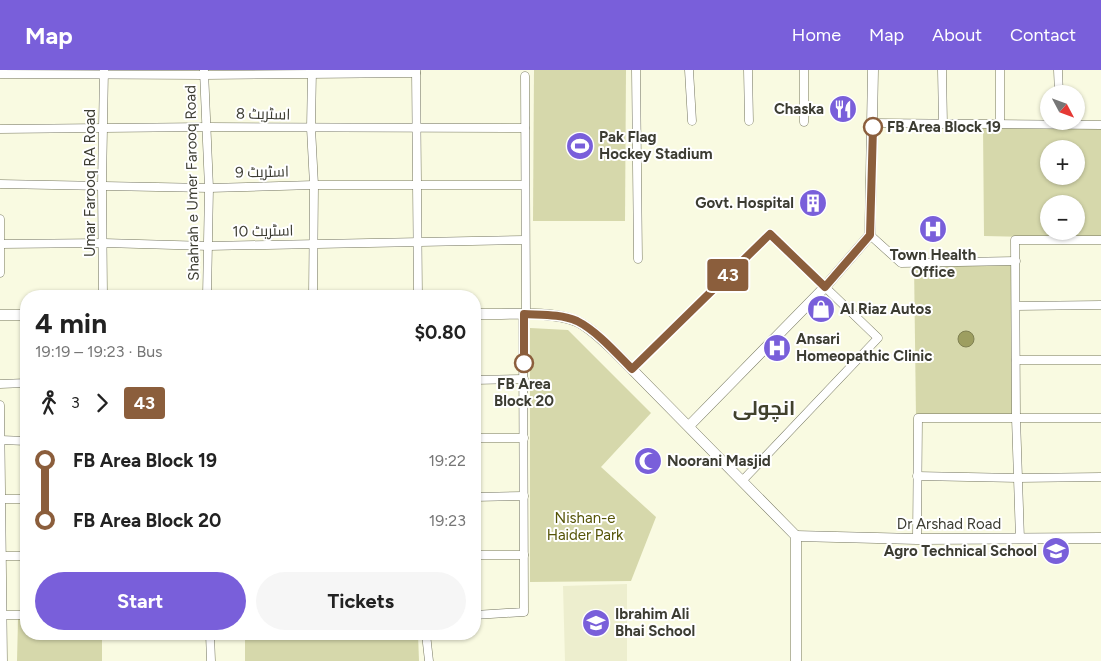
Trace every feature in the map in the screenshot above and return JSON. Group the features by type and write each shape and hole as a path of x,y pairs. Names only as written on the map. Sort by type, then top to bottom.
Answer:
{"street":[{"path":"636,70 638,259"},
{"path":"689,70 692,120"},
{"path":"748,70 750,121"},
{"path":"804,70 804,122"},
{"path":"688,426 825,287 870,235 873,70"},
{"path":"942,70 943,124"},
{"path":"1000,70 1000,124"},
{"path":"1058,70 1059,85"},
{"path":"312,71 313,290"},
{"path":"0,74 416,71 418,290"},
{"name":"Umar Farooq RA Road","path":"104,72 102,185 104,290"},
{"name":"Shahrah e Umer Farooq Road","path":"204,72 208,127 209,188 207,290"},
{"path":"481,615 524,612 525,76"},
{"path":"873,123 1040,123"},
{"path":"1085,124 1101,125"},
{"name":"اسٹریٹ 8","path":"0,128 525,128"},
{"name":"اسٹریٹ 9","path":"0,184 209,188 314,185 525,185"},
{"path":"0,219 0,273"},
{"path":"632,369 770,234 878,338 742,481"},
{"path":"870,235 901,263 1016,261"},
{"name":"اسٹریٹ 10","path":"1,244 104,243 209,246 525,240"},
{"path":"1020,539 1016,418 1016,240 1101,240"},
{"path":"1016,306 1101,305"},
{"path":"481,314 525,314 561,317 577,321 613,350 796,536 796,661"},
{"path":"0,315 20,315"},
{"path":"1016,360 1101,360"},
{"path":"481,380 524,379"},
{"path":"0,384 20,383"},
{"path":"0,404 3,661"},
{"path":"917,539 918,418 1101,418"},
{"path":"481,438 524,438"},
{"path":"0,440 20,441"},
{"path":"918,476 1101,477"},
{"path":"481,497 524,496"},
{"path":"1,499 20,499"},
{"name":"Dr Arshad Road","path":"796,536 917,539 1101,538"},
{"path":"481,555 524,555"},
{"path":"2,556 20,556"},
{"path":"2,610 20,614"},
{"path":"210,640 211,661"},
{"path":"427,640 429,661"}],"shaded area":[{"path":"963,331 969,331 974,336 972,345 963,347 958,342 958,336"},
{"name":"Ibrahim Ali Bhai School","path":"627,584 627,661 565,661 563,586"}],"green space":[{"name":"Pak Flag Hockey Stadium","path":"534,70 626,70 625,221 533,221"},
{"path":"1085,125 1101,125 1101,239 1085,239 1085,195 1040,195 1040,237 984,236 983,126 1040,126 1040,130 1085,130"},
{"path":"1016,261 1016,418 916,418 914,263"},
{"name":"Nishan-e Haider Park","path":"530,328 568,330 651,413 601,467 656,517 631,581 530,582"},
{"path":"18,619 20,619 20,640 102,640 102,661 17,661"},
{"path":"245,640 418,640 419,661 245,661"}],"bus line":[{"name":"43","path":"524,363 524,314 561,317 577,321 613,350 632,369 770,234 825,287 870,235 873,127"}],"place":[{"name":"Chaska","path":"843,109"},
{"name":"FB Area Block 19","path":"873,127"},
{"name":"Pak Flag Hockey Stadium","path":"580,146"},
{"name":"Govt. Hospital","path":"813,203"},
{"name":"Town Health Office","path":"933,229"},
{"name":"Al Riaz Autos","path":"821,309"},
{"name":"Ansari Homeopathic Clinic","path":"777,348"},
{"name":"FB Area Block 20","path":"524,363"},
{"name":"Noorani Masjid","path":"648,461"},
{"name":"Agro Technical School","path":"1056,551"},
{"name":"Ibrahim Ali Bhai School","path":"596,623"}],"district":[{"name":"انچولی","path":"764,408"}]}
